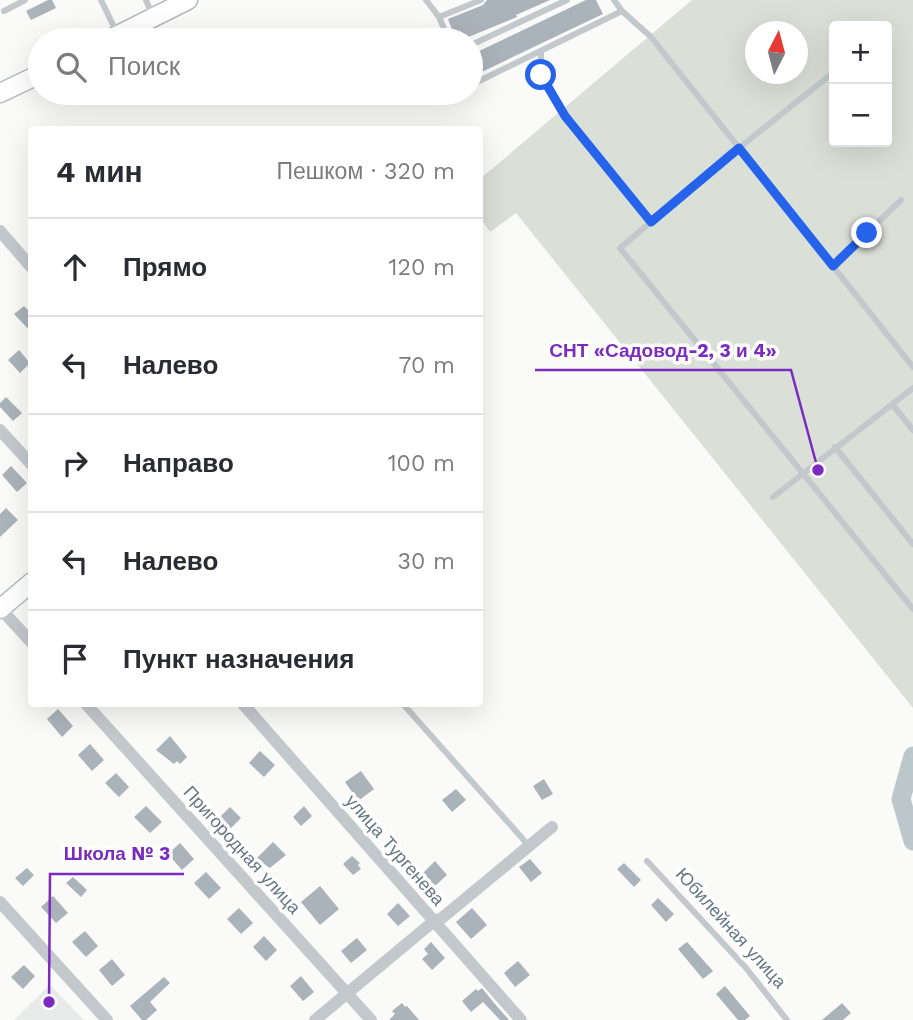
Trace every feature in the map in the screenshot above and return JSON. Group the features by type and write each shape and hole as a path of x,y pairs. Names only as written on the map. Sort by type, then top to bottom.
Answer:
{"street":[{"path":"133,28 187,0"},
{"path":"0,93 28,80"},
{"path":"0,231 28,263"},
{"path":"0,430 28,461"},
{"path":"28,585 0,609 28,639"},
{"name":"Пригородная улица","path":"89,707 371,1020"},
{"name":"улица Тургенева","path":"246,707 521,1020"},
{"path":"315,1020 347,991 434,921 442,918 552,827"},
{"path":"0,902 107,1020"}],"lane":[{"path":"4,11 25,0"},
{"path":"101,0 110,28"},
{"path":"146,0 154,17"},
{"path":"426,0 444,28"},
{"path":"439,17 481,0"},
{"path":"483,39 567,0"},
{"path":"614,0 622,11 651,37 913,367"},
{"path":"483,79 622,11"},
{"path":"541,52 541,75 565,116 651,222"},
{"path":"829,76 620,248 913,608"},
{"path":"833,266 901,200"},
{"path":"774,497 913,388"},
{"path":"892,404 913,430"},
{"path":"835,447 913,544"},
{"path":"406,707 529,846"},
{"name":"Юбилейная улица","path":"647,862 746,968 787,1020"}],"shaded area":[{"path":"692,0 913,0 913,708 516,213 490,232 483,222 483,176"},
{"path":"50,985 84,1020 14,1020"}],"building":[{"path":"52,0 56,8 31,20 26,11"},
{"path":"487,0 550,0 483,31 483,28 451,28 448,19 483,5"},
{"path":"586,0 596,0 603,14 483,71 483,49"},
{"path":"24,306 28,310 28,329 14,314"},
{"path":"19,350 28,361 28,365 20,373 8,360"},
{"path":"6,397 22,413 13,421 0,407"},
{"path":"11,466 27,483 17,492 2,475"},
{"path":"6,508 18,520 0,537 0,514"},
{"path":"58,709 73,726 62,737 47,719"},
{"path":"170,736 187,757 180,764 177,761 174,764 156,750"},
{"path":"90,744 104,760 92,771 78,755"},
{"path":"260,751 275,765 264,777 249,763"},
{"path":"361,771 374,789 358,801 345,782"},
{"path":"116,773 129,787 119,797 105,783"},
{"path":"544,779 553,794 542,800 533,786"},
{"path":"456,789 466,800 452,812 442,800"},
{"path":"146,806 162,822 150,833 134,817"},
{"path":"304,806 312,816 301,826 293,817"},
{"path":"230,807 241,818 228,831 217,820"},
{"path":"273,842 286,855 270,868 256,859"},
{"path":"180,843 194,859 182,870 168,854"},
{"path":"352,856 360,863 358,865 361,869 353,875 343,864"},
{"path":"530,859 542,873 531,882 519,867"},
{"path":"435,861 447,875 435,886 423,873"},
{"path":"624,863 641,880 634,887 617,869"},
{"path":"27,868 34,875 23,886 15,878"},
{"path":"206,872 221,888 209,899 194,883"},
{"path":"73,877 87,890 81,897 66,883"},
{"path":"320,886 339,909 320,925 301,902"},
{"path":"53,896 68,913 56,923 41,907"},
{"path":"658,898 674,914 666,922 651,905"},
{"path":"398,903 410,916 398,926 387,914"},
{"path":"239,908 253,923 241,934 227,919"},
{"path":"472,908 487,925 471,939 456,922"},
{"path":"85,931 98,946 86,957 72,942"},
{"path":"264,936 277,950 266,961 253,947"},
{"path":"357,938 367,950 351,963 341,951"},
{"path":"431,942 445,958 432,970 422,959 428,954 424,949"},
{"path":"687,942 713,971 703,979 678,949"},
{"path":"112,959 125,975 112,986 99,970"},
{"path":"518,961 530,975 515,987 504,973"},
{"path":"24,965 35,976 23,989 11,977"},
{"path":"301,976 314,992 303,1001 290,986"},
{"path":"164,977 170,983 150,1002 157,1010 146,1020 142,1020 130,1006"},
{"path":"725,986 750,1016 745,1020 738,1020 716,994"},
{"path":"482,988 509,1020 500,1020 483,1002 471,1012 462,1001 476,989 478,991"},
{"path":"402,1003 419,1020 389,1020 395,1014 392,1011"},
{"path":"842,1003 851,1013 843,1020 822,1020"}],"waterway":[{"path":"913,756 901,799 913,841"}],"place":[{"name":"СНТ «Садовод-2, 3 и 4»","path":"818,470"},
{"name":"Школа № 3","path":"49,1002"}],"route":[{"path":"541,75 565,116 651,222 739,148 833,266 867,233"}]}
